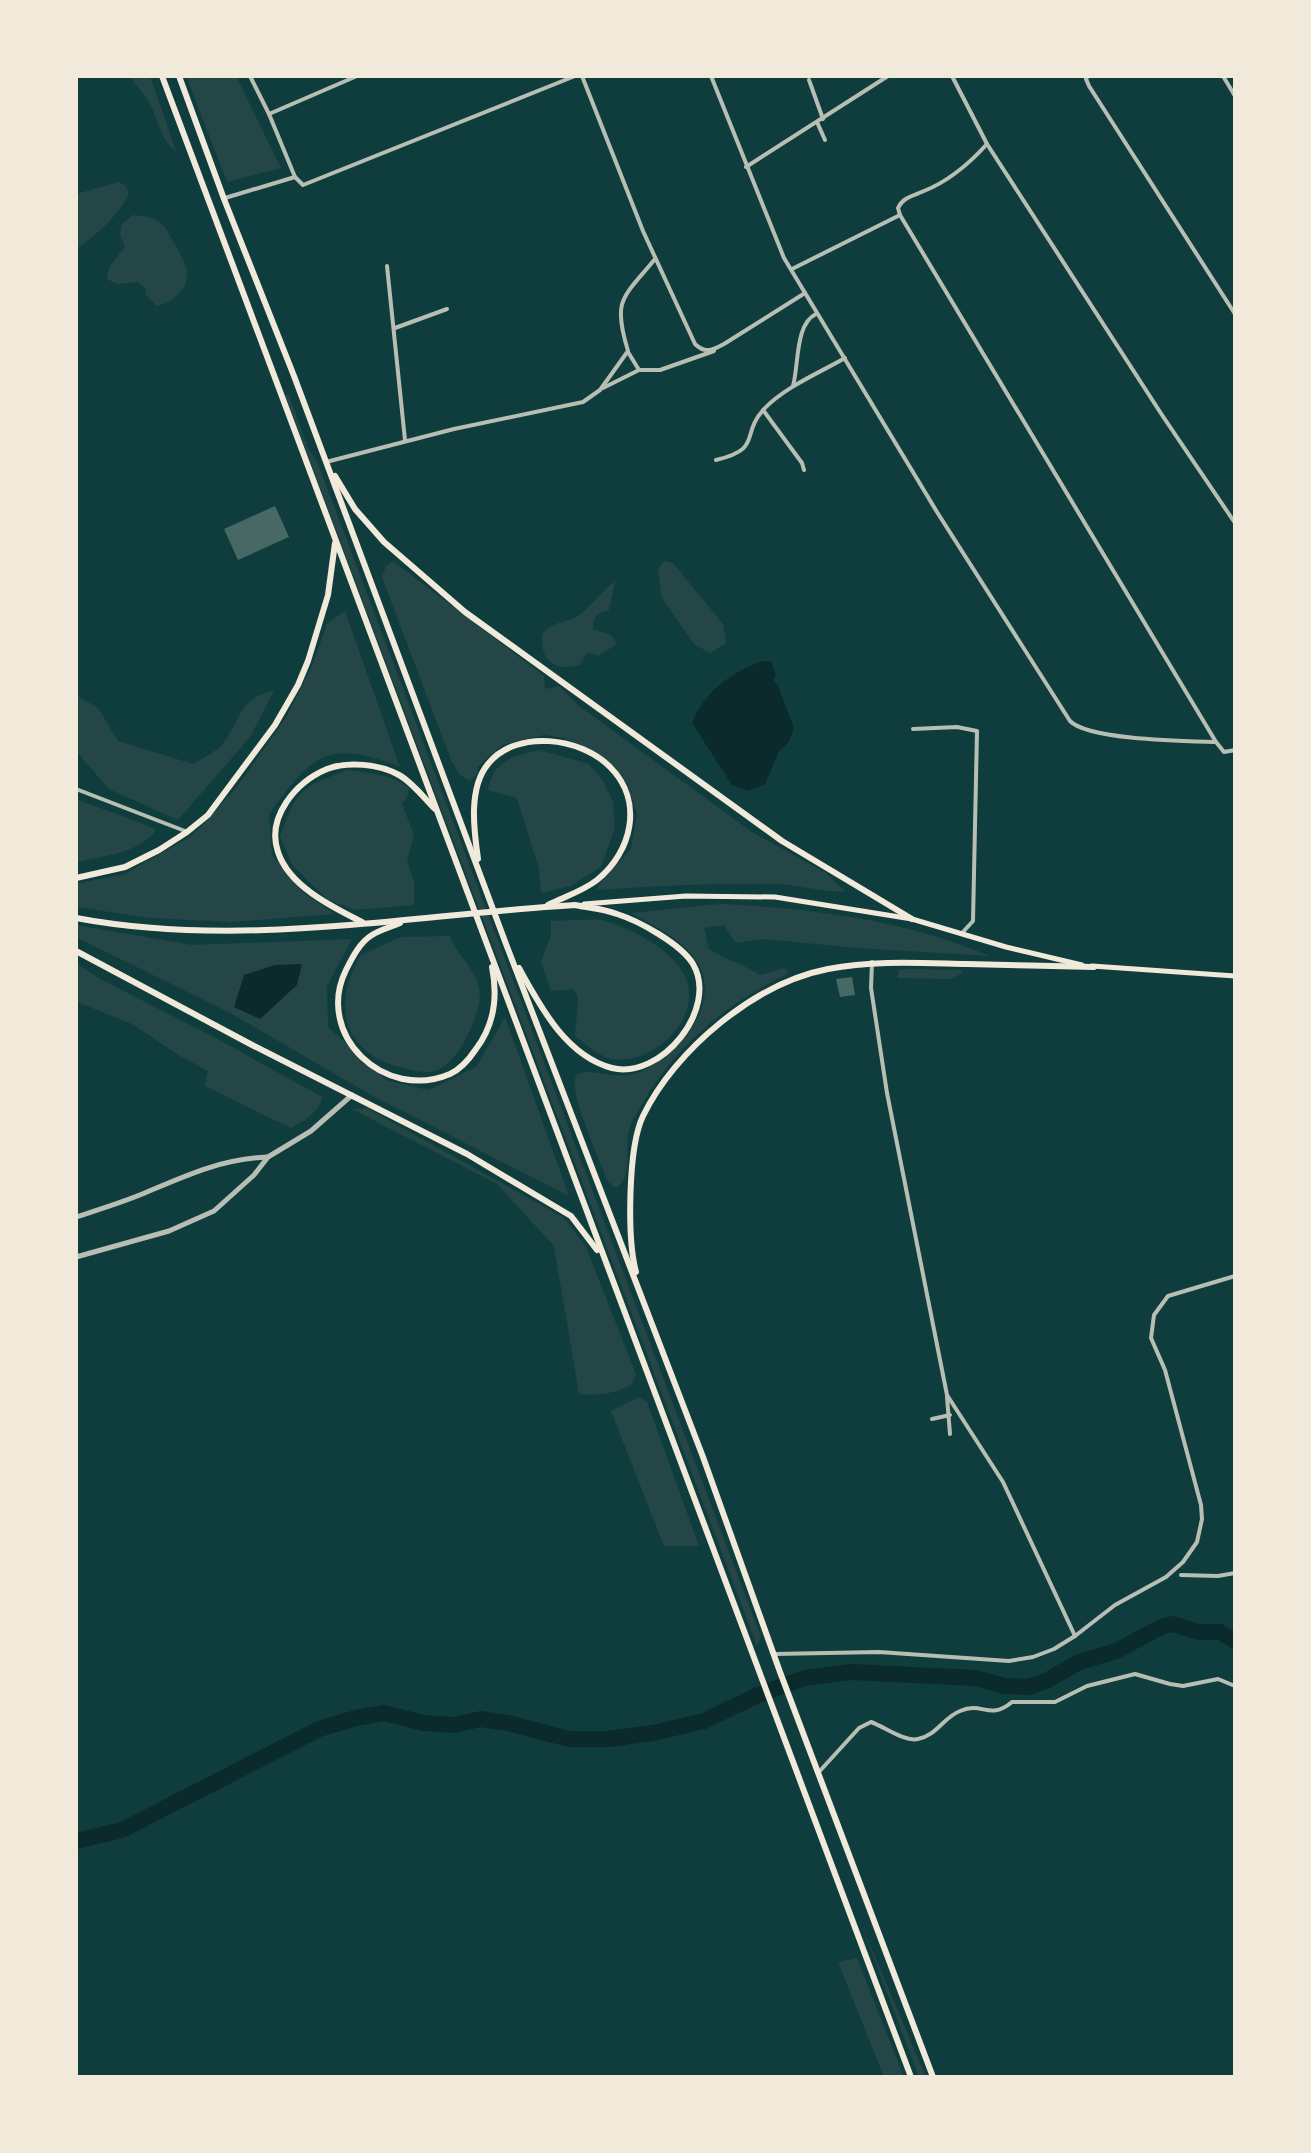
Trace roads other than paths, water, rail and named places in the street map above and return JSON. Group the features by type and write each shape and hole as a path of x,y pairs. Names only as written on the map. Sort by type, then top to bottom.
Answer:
{"highway":[{"path":"162,76 911,2077"},
{"path":"179,76 506,944 645,1302 933,2077"},
{"path":"276,380 294,376"},
{"path":"326,462 355,509 384,542 465,612 782,841 912,919"},
{"path":"76,878 125,867 187,832 208,815 230,787 275,725 298,685 328,595 335,543"},
{"path":"480,875 474,836 475,813 478,786 488,764 508,748 536,741 554,741 593,755 609,766 627,792 631,809 626,842 596,881 543,907"},
{"path":"365,924 332,907 298,881 285,866 276,839 280,810 312,777 329,768 349,765 385,768 402,776 438,812"},
{"path":"76,918 124,927 180,931 282,930 575,905 617,914 645,926 680,949 691,960 699,977 699,1007 677,1041 649,1062 636,1068 609,1067 565,1038 543,1011 506,944"},
{"path":"405,921 369,936 340,982 338,994 344,1034 356,1052 385,1073 406,1079 428,1079 451,1074 467,1061 486,1036 495,1009 496,987 488,948"},
{"path":"76,951 467,1154 571,1216 602,1256"},
{"path":"645,1302 632,1249 633,1173 642,1119 674,1069 693,1048 744,1005 788,981 824,970 872,962 1094,967"},
{"path":"821,1837 839,1830"}],"main road":[{"path":"575,905 686,896 775,897 912,919 1037,955 1094,967 1235,976"}],"street":[{"path":"250,76 295,177 303,185 575,76"},
{"path":"269,114 357,76"},
{"path":"582,76 655,259 699,356"},
{"path":"711,76 780,249 816,314 937,512 1073,724 1083,729 1157,740 1216,742"},
{"path":"746,167 888,76"},
{"path":"952,76 987,144 1235,523"},
{"path":"1223,76 1235,96"},
{"path":"1087,77 1235,314"},
{"path":"809,80 823,119"},
{"path":"817,122 825,140"},
{"path":"987,144 961,170 930,189 902,200 898,208 900,215 1216,742 1224,752 1235,750"},
{"path":"224,199 295,177"},
{"path":"792,269 900,215"},
{"path":"639,370 628,351 619,316 621,304 655,259"},
{"path":"387,266 405,440"},
{"path":"326,462 405,440 583,402 639,370 660,370 710,354 805,293"},
{"path":"395,328 447,309"},
{"path":"792,389 798,369 801,331 807,318 816,314"},
{"path":"695,344 704,351 715,349"},
{"path":"600,390 628,351"},
{"path":"716,460 738,455 749,443 755,422 763,410 845,358"},
{"path":"763,410 804,470"},
{"path":"913,729 957,727 977,731 973,921 962,933"},
{"path":"76,789 187,832"},
{"path":"872,962 871,988 888,1100 947,1395 950,1434"},
{"path":"76,1257 169,1231 214,1211 254,1175 268,1157 311,1131 352,1095"},
{"path":"76,1217 146,1193 195,1171 244,1158 268,1157"},
{"path":"774,1654 879,1652 1009,1661 1054,1649 1115,1605 1166,1577 1183,1562 1197,1542 1202,1519 1201,1505 1165,1370 1151,1338 1154,1315 1168,1296 1235,1276"},
{"path":"947,1395 1003,1482 1075,1636"},
{"path":"932,1419 950,1415"},
{"path":"1181,1575 1235,1573"},
{"path":"818,1773 859,1728 871,1722 914,1740 933,1732 963,1709 994,1712 1005,1709 1012,1702 1055,1702 1087,1686 1135,1674 1183,1686 1218,1679 1235,1686"}],"waterway":[{"path":"76,1841 122,1830 319,1729 384,1713 424,1723 453,1725 481,1719 569,1739 608,1739 704,1721 758,1695 804,1678 851,1672 976,1678 1004,1686 1029,1687 1079,1662 1116,1651 1163,1626 1173,1624 1198,1632 1220,1632 1235,1641"}]}
